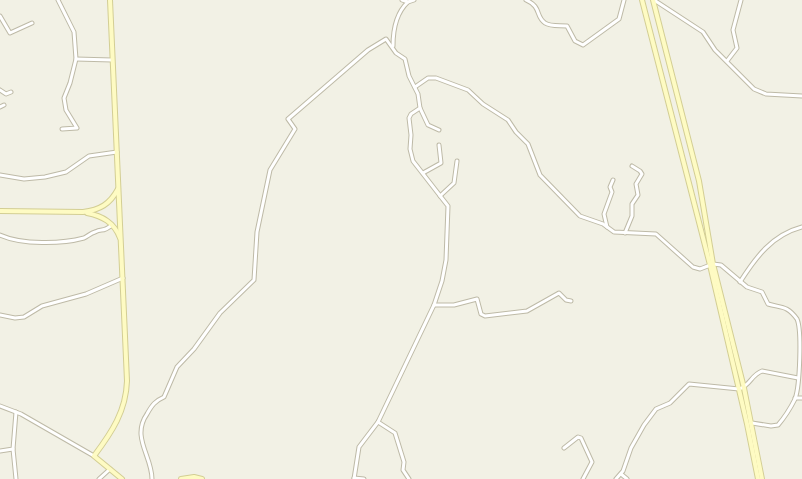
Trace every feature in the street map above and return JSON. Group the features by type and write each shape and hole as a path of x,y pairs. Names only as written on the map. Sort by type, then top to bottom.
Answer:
{"street":[{"path":"58,0 73,28 76,59 70,83 64,98 66,110 77,128 62,129"},
{"path":"94,456 114,430 127,397 128,381 110,0"},
{"path":"402,0 408,2"},
{"path":"393,47 394,30 401,11 408,2 414,0"},
{"path":"526,0 535,5 547,25 567,26 576,41 583,45 619,19 624,0"},
{"path":"642,0 752,423 762,479"},
{"path":"654,0 699,181 712,265"},
{"path":"654,0 702,32 715,50 760,92 766,94 802,96"},
{"path":"727,61 737,48 733,30 741,0"},
{"path":"0,16 10,33 32,23"},
{"path":"152,479 152,468 142,445 141,423 156,400 164,396 177,368 194,349 220,314 254,280 257,232 270,170 295,129 288,119 383,40 388,40 397,54 406,59 409,76 415,87 420,108 428,125 439,130"},
{"path":"76,59 112,60"},
{"path":"415,87 432,77 468,90 483,104 508,120 516,132 528,144 540,175 577,214 607,227 614,232 656,234 694,266 700,268 712,265 724,267 749,288 762,292 768,304 782,306 797,319 800,326 801,349 795,398 777,426 763,426 752,423"},
{"path":"0,90 6,94 11,92"},
{"path":"0,107 4,105"},
{"path":"364,479 354,478 359,447 378,422 434,305 443,277 448,240 449,210 413,161 410,149 409,116 420,108"},
{"path":"423,173 441,162 439,145"},
{"path":"0,175 24,179 45,177 66,172 89,156 117,152"},
{"path":"440,196 454,183 457,161"},
{"path":"625,233 632,216 632,204 638,194 636,184 642,174 632,166"},
{"path":"607,227 604,214 612,192 610,187 613,180"},
{"path":"0,211 83,212 100,209 114,197 118,188"},
{"path":"83,212 103,218 112,225 121,242"},
{"path":"0,235 26,241 62,241 85,237 96,231 105,231 112,225"},
{"path":"740,282 752,264 769,244 790,230 802,226"},
{"path":"0,315 14,318 24,316 42,306 90,292 123,278"},
{"path":"434,305 454,305 475,299 478,301 481,314 484,316 527,311 559,293 566,300 571,301"},
{"path":"616,479 621,474 631,448 644,425 656,410 670,403 689,384 742,388 746,387 756,373 762,370 798,378"},
{"path":"742,388 758,479"},
{"path":"795,398 802,398"},
{"path":"0,406 16,412 94,456 122,479"},
{"path":"16,412 13,449 16,479"},
{"path":"378,422 395,433 404,462 403,470 409,479"},
{"path":"564,448 578,437 581,438 592,462 583,479"},
{"path":"0,451 13,449"},
{"path":"99,479 110,469"},
{"path":"621,474 627,479"},
{"path":"181,479 194,477 202,479"}]}
